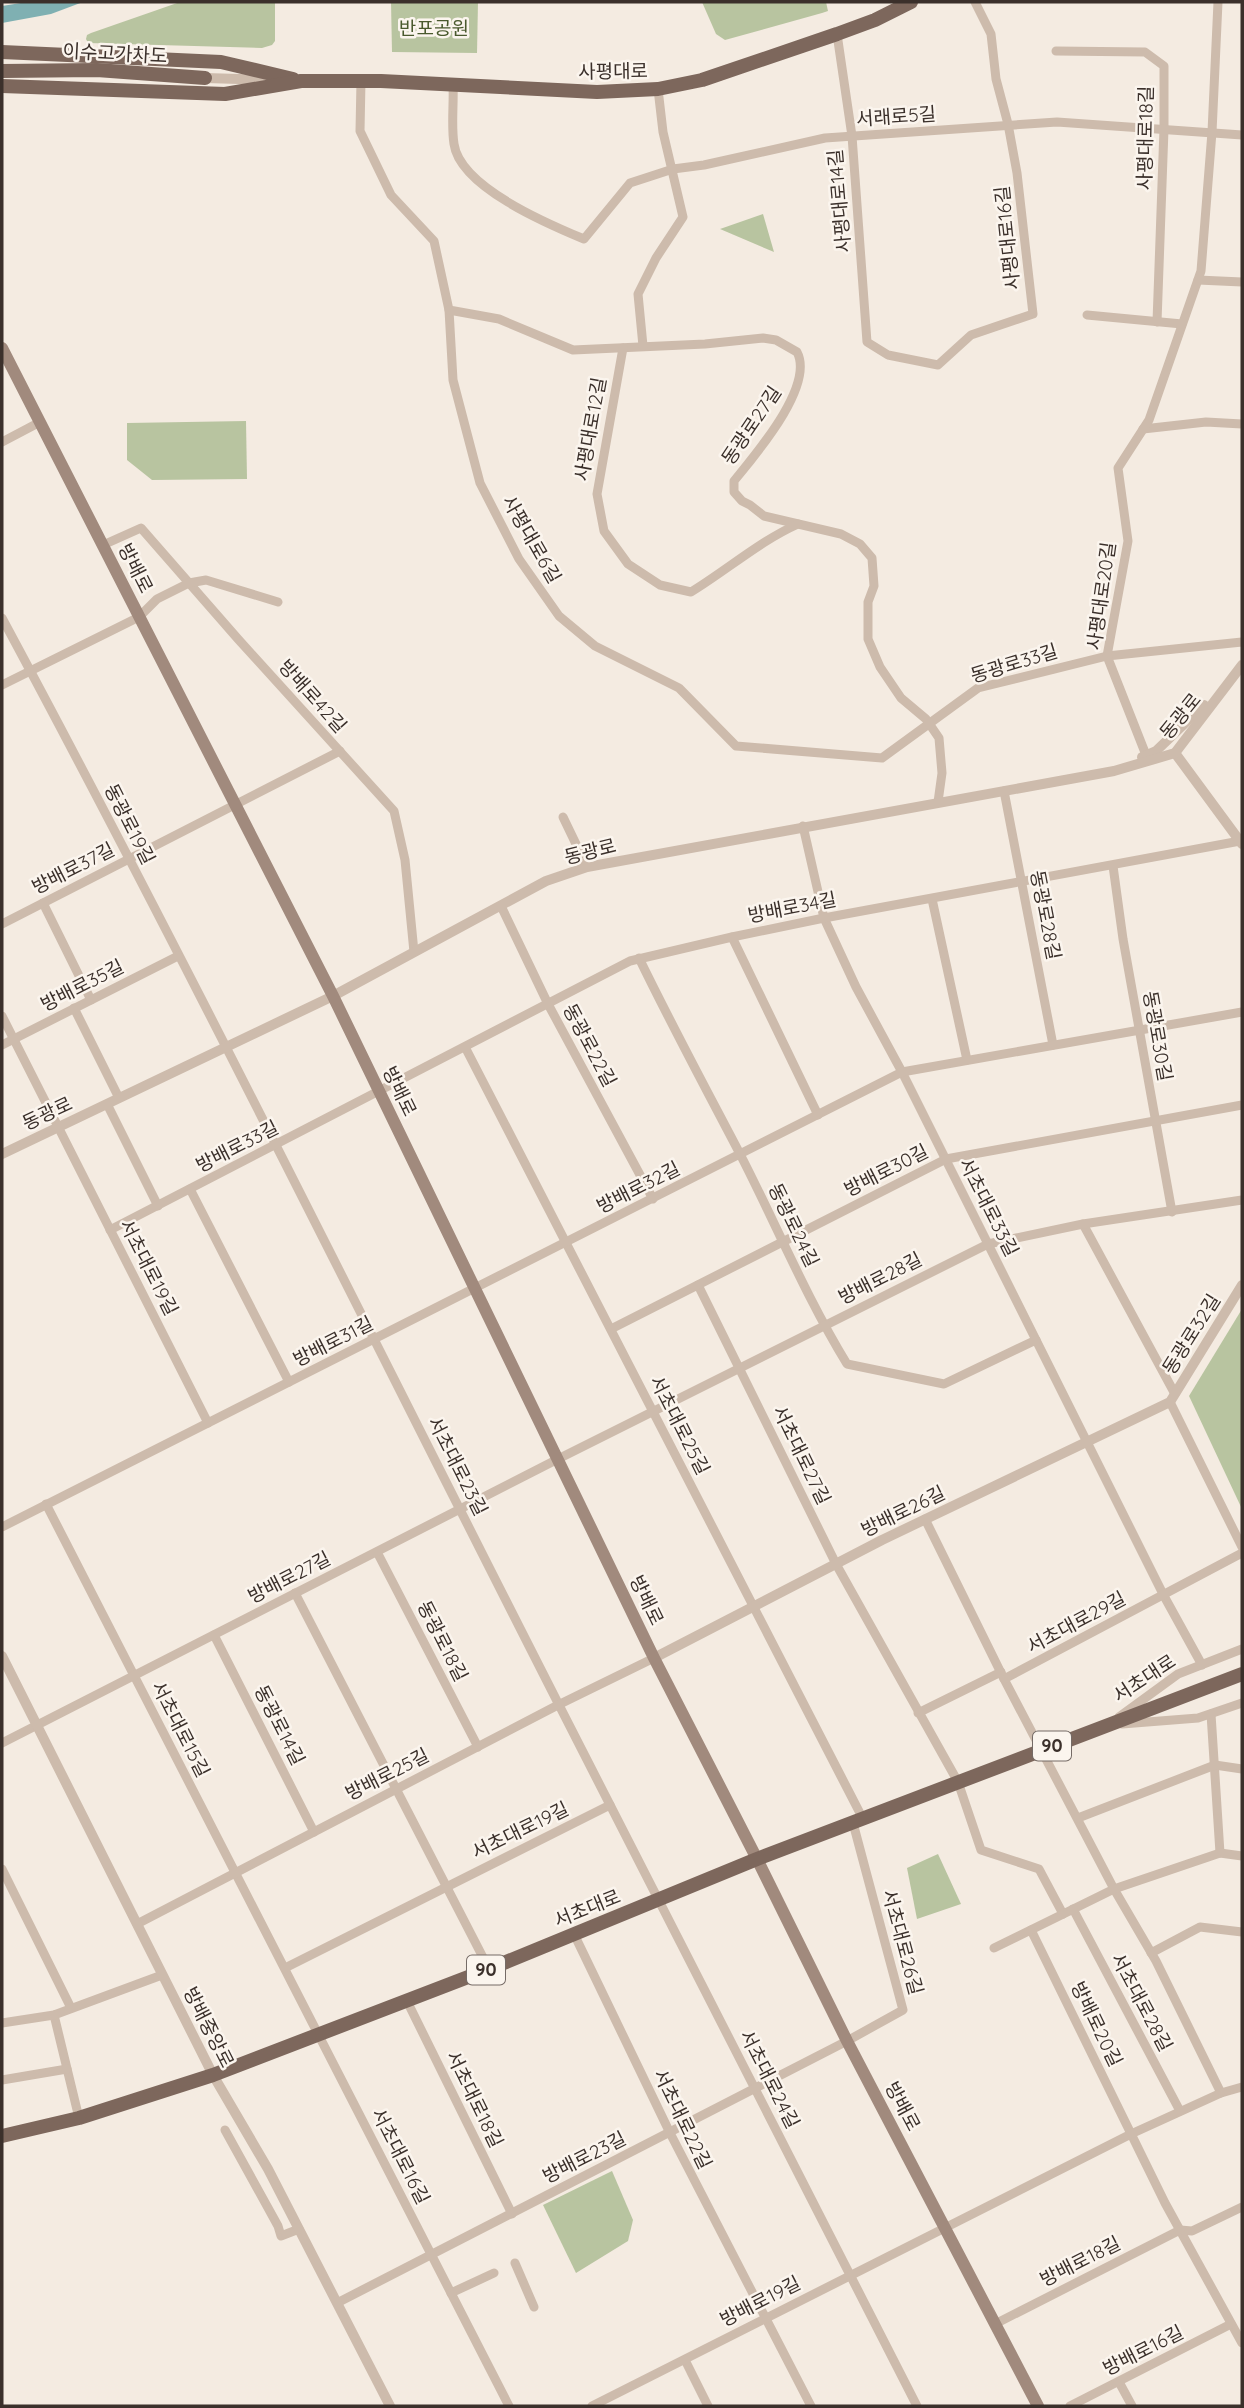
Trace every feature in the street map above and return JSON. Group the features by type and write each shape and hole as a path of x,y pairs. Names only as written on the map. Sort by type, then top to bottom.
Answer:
{"main road":[{"name":"사평대로","path":"2,86 225,94 301,80 597,92 658,89 702,79 837,34 875,20 911,2"},
{"name":"사평대로","path":"2,52 221,62 301,80"},
{"name":"이수고가차도","path":"2,68 97,70 205,78"},
{"name":"방배로","path":"2,348 333,996 654,1658 847,2041 1038,2406"},
{"name":"서초대로","path":"2,2136 79,2118 213,2075 489,1969 757,1859 1242,1674"}],"street":[{"name":"사평대로16길","path":"888,355 938,365 971,335 1033,314 1017,173 1008,124 996,79 990,34 975,2"},
{"name":"사평대로20길","path":"1146,755 1107,656 1128,541 1118,468 1149,420 1201,271 1212,132 1218,2"},
{"name":"사평대로14길","path":"837,34 852,136 867,342 888,355"},
{"name":"사평대로18길","path":"1056,51 1144,52 1164,66 1157,322"},
{"name":"사평대로","path":"205,78 301,80"},
{"name":"사평대로6길","path":"361,81 360,131 391,195 434,241 449,310 453,380 480,483 519,559 559,616 595,646 679,688 736,746 882,758 929,722"},
{"name":"서래로5길","path":"453,85 454,146 464,167 476,179 530,216 584,239 630,183 673,169 704,165 825,138 1057,122 1242,135"},
{"path":"643,346 638,294 656,258 683,217 663,132 658,89"},
{"path":"1198,279 1242,282"},
{"name":"동광로27길","path":"449,310 499,319 573,350 705,344 763,338 776,340 797,352 802,366 795,390 777,424 734,481 734,492 764,516 841,534 860,544 872,558 874,586 868,602 868,639 880,667 901,698 929,722 939,738 942,773 938,802"},
{"path":"1087,316 1182,324"},
{"name":"사평대로12길","path":"623,348 597,494 604,531 628,564 660,584 691,592 779,533 798,524"},
{"path":"2,442 40,422"},
{"path":"1143,429 1206,422 1242,424"},
{"name":"방배로42길","path":"103,545 141,528 394,811 405,860 414,952"},
{"path":"2,685 139,617 157,599 189,583 206,580 278,602"},
{"name":"동광로19길","path":"2,618 225,1048"},
{"name":"동광로33길","path":"929,722 978,688 1107,656 1242,642"},
{"name":"동광로","path":"2,1154 333,996 546,881 587,867 1114,771 1175,753 1242,665"},
{"name":"동광로","path":"1114,771 1156,751 1227,684"},
{"path":"235,805 340,751"},
{"path":"1175,753 1241,843"},
{"name":"동광로28길","path":"1004,791 1053,1045"},
{"name":"방배로37길","path":"2,924 235,805"},
{"path":"563,817 587,867"},
{"name":"서초대로33길","path":"803,826 824,918 856,987 902,1072 1164,1596 1202,1665"},
{"name":"방배로34길","path":"379,1092 639,958 824,918 1241,843"},
{"name":"동광로30길","path":"1113,866 1172,1212"},
{"path":"932,899 967,1060"},
{"path":"43,903 91,1000"},
{"name":"동광로22길","path":"501,905 548,1004 653,1199"},
{"path":"732,936 818,1115"},
{"name":"방배로35길","path":"2,1045 178,956"},
{"name":"동광로24길","path":"639,958 740,1154 824,1326 847,1364 944,1384 1037,1340"},
{"path":"74,1009 120,1098"},
{"name":"방배로32길","path":"474,1290 902,1072 1242,1012"},
{"name":"서초대로19길","path":"2,1016 208,1423"},
{"name":"서초대로25길","path":"465,1047 754,1606 858,1821"},
{"name":"서초대로23길","path":"225,1048 659,1899"},
{"name":"방배로33길","path":"110,1230 379,1092"},
{"path":"107,1104 158,1206"},
{"name":"방배로30길","path":"611,1329 946,1159 1242,1105"},
{"path":"190,1189 289,1382"},
{"name":"방배로28길","path":"556,1460 988,1244 1083,1224 1242,1200"},
{"path":"1083,1224 1172,1398 1242,1547"},
{"name":"서초대로27길","path":"698,1285 836,1564 958,1782"},
{"name":"동광로32길","path":"1172,1398 1242,1285"},
{"name":"방배로31길","path":"47,1504 474,1290"},
{"name":"방배로26길","path":"654,1658 925,1519 1087,1442 1172,1398"},
{"name":"방배로27길","path":"2,1743 556,1460"},
{"path":"2,1527 47,1504"},
{"name":"서초대로15길","path":"47,1504 234,1873 319,2034"},
{"path":"925,1519 1003,1675 1114,1889 1151,1953 1221,2092"},
{"name":"동광로18길","path":"377,1552 478,1747"},
{"path":"1164,1596 1242,1553"},
{"path":"295,1593 489,1969"},
{"name":"서초대로29길","path":"1003,1675 1164,1596"},
{"name":"동광로14길","path":"214,1635 314,1832"},
{"name":"서초대로","path":"1107,1726 1178,1674 1242,1649"},
{"name":"방배로25길","path":"137,1924 558,1705 654,1658"},
{"name":"방배중앙로","path":"3,1660 213,2075 268,2169 390,2406"},
{"path":"918,1713 1003,1675"},
{"name":"서초대로","path":"1107,1726 1198,1718 1242,1703"},
{"path":"1211,1714 1220,1853"},
{"path":"1078,1818 1215,1765 1242,1769"},
{"path":"958,1782 981,1850 1039,1869 1063,1914"},
{"name":"서초대로19길","path":"446,1887 610,1805"},
{"name":"서초대로26길","path":"847,2041 903,2010 858,1821"},
{"path":"994,1948 1114,1889 1220,1853 1242,1856"},
{"path":"2,1869 71,2008"},
{"path":"285,1968 446,1887"},
{"name":"서초대로24길","path":"659,1899 917,2406"},
{"name":"서초대로28길","path":"1073,1909 1180,2111"},
{"path":"1151,1953 1200,1927 1242,1932"},
{"name":"방배로20길","path":"1031,1930 1131,2134"},
{"name":"서초대로22길","path":"574,1934 670,2133 811,2406"},
{"path":"2,2023 54,2015 162,1975"},
{"name":"서초대로18길","path":"407,2001 512,2214"},
{"path":"54,2015 79,2118"},
{"name":"서초대로16길","path":"319,2034 509,2406"},
{"name":"방배로23길","path":"337,2303 847,2041"},
{"path":"2,2080 67,2068"},
{"path":"944,2227 1131,2134 1221,2092 1242,2087"},
{"path":"225,2130 272,2214 281,2236 299,2229"},
{"path":"1131,2134 1164,2203 1242,2343"},
{"name":"방배로18길","path":"995,2324 1180,2230 1192,2231 1242,2207"},
{"name":"방배로19길","path":"592,2406 607,2403 765,2318 944,2227"},
{"path":"515,2263 534,2307"},
{"path":"451,2293 494,2273"},
{"name":"방배로16길","path":"1070,2406 1231,2324"},
{"path":"685,2360 708,2406"},
{"path":"1118,2382 1132,2406"}],"green space":[{"path":"180,2 275,2 275,41 262,48 88,43 86,39 91,33"},
{"name":"반포공원","path":"391,2 478,2 477,53 392,52"},
{"path":"702,2 826,2 828,11 725,40 716,34"},
{"path":"763,214 774,252 720,229"},
{"path":"246,421 247,479 152,480 127,460 127,423"},
{"path":"1242,1309 1242,1509 1189,1396"},
{"path":"938,1854 961,1904 917,1919 907,1868"},
{"path":"612,2171 633,2220 628,2241 576,2273 543,2205"}],"water":[{"path":"27,2 83,2 51,14 2,23 2,6"}]}
